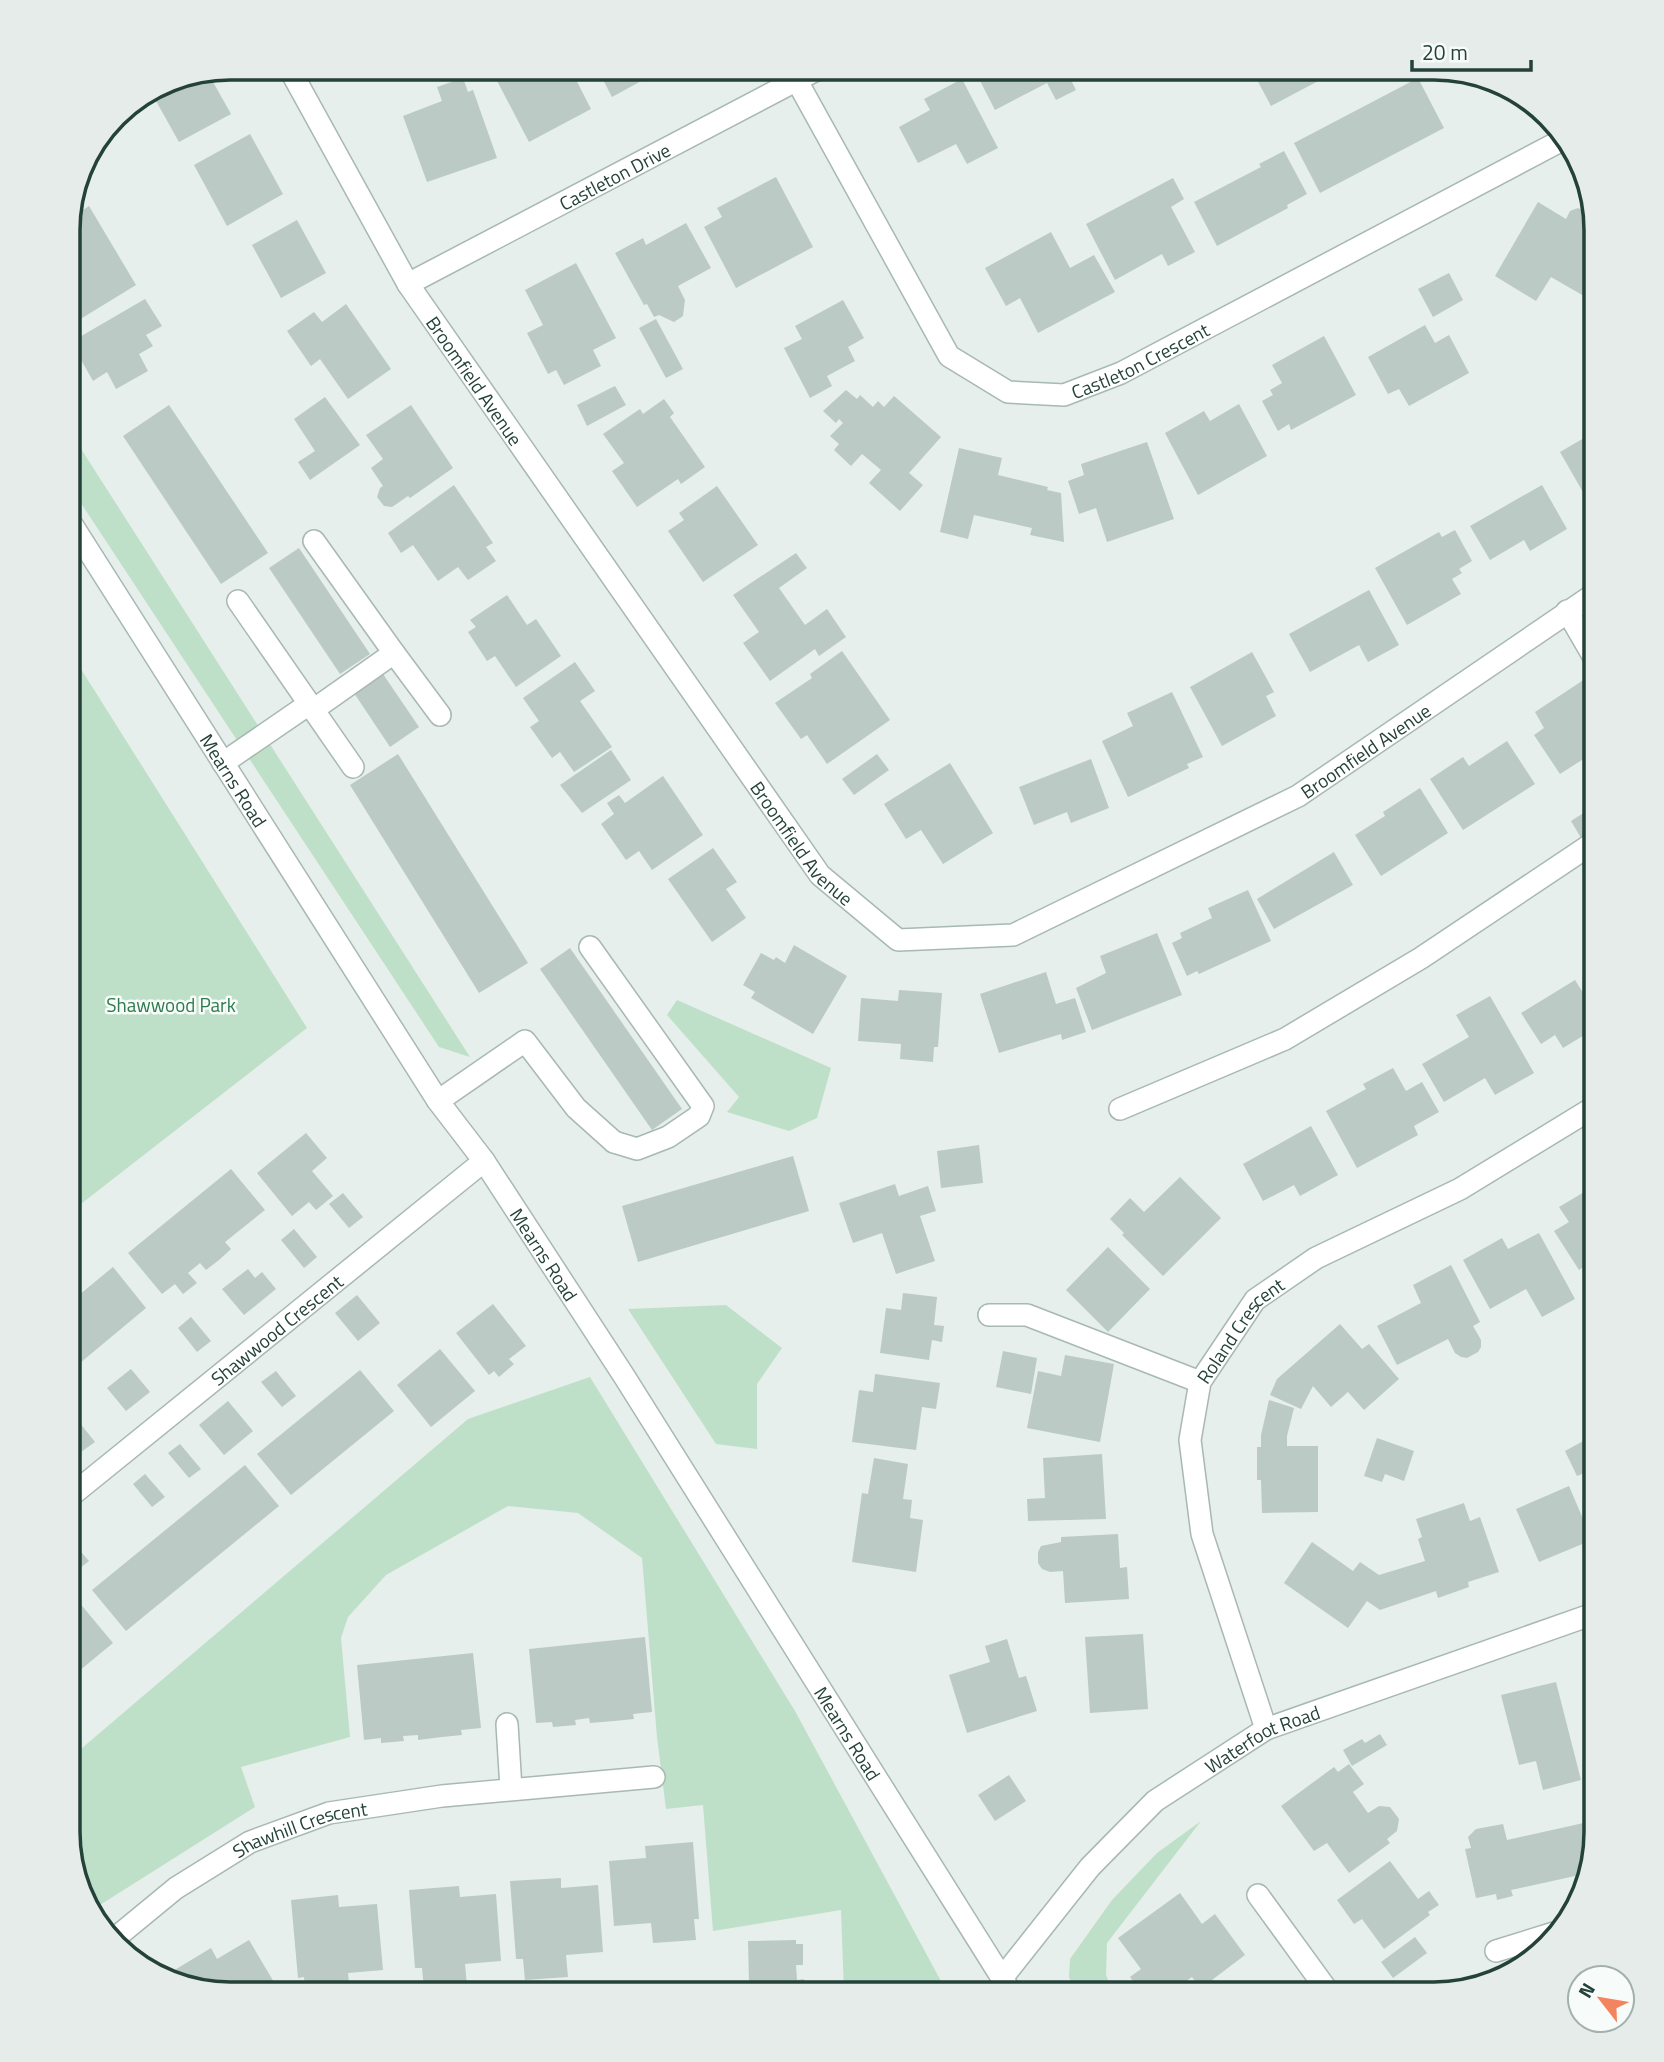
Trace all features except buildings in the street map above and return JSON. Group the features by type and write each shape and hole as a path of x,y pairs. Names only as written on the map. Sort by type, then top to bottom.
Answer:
{"street":[{"name":"Broomfield Avenue","path":"296,81 408,284 820,875 898,940 1013,934 1298,796 1584,600"},
{"name":"Castleton Drive","path":"408,284 797,81"},
{"name":"Castleton Crescent","path":"797,81 949,356 1008,391 1064,395 1121,373 1555,144"},
{"name":"Mearns Road","path":"81,539 438,1101 484,1161 624,1376 1004,1982"},
{"path":"314,541 440,715"},
{"path":"237,601 353,767"},
{"path":"1567,611 1584,640"},
{"path":"223,763 394,653"},
{"path":"1120,1109 1285,1039 1421,958 1584,849"},
{"path":"438,1101 525,1041 576,1108 614,1142 637,1149 658,1141 699,1115 703,1106 590,947"},
{"name":"Roland Crescent","path":"1266,1729 1202,1534 1190,1440 1200,1382 1255,1300 1316,1258 1460,1189 1584,1112"},
{"name":"Shawwood Crescent","path":"80,1487 484,1161"},
{"path":"989,1315 1027,1315 1200,1382"},
{"name":"Waterfoot Road","path":"1010,1982 1090,1867 1155,1801 1266,1729 1584,1617"},
{"path":"506,1724 511,1789"},
{"name":"Shawhill Crescent","path":"121,1933 176,1888 250,1842 329,1813 442,1796 654,1777"},
{"path":"1258,1895 1321,1982"},
{"path":"1496,1951 1538,1938"}],"green space":[{"path":"81,449 470,1057 439,1047 81,503"},
{"name":"Shawwood Park","path":"81,669 307,1028 80,1204"},
{"path":"677,1000 831,1068 817,1118 789,1131 727,1112 739,1097 667,1015"},
{"path":"726,1305 782,1348 757,1384 757,1449 716,1444 628,1309"},
{"path":"590,1377 795,1711 942,1982 844,1982 841,1910 713,1931 703,1805 666,1809 657,1737 642,1558 578,1513 508,1506 386,1575 348,1617 341,1638 350,1737 241,1767 255,1807 100,1905 88,1880 83,1861 80,1831 80,1750 468,1419"},
{"path":"1201,1821 1107,1943 1106,1975 1109,1982 1071,1982 1070,1959 1112,1900 1157,1853"}]}
